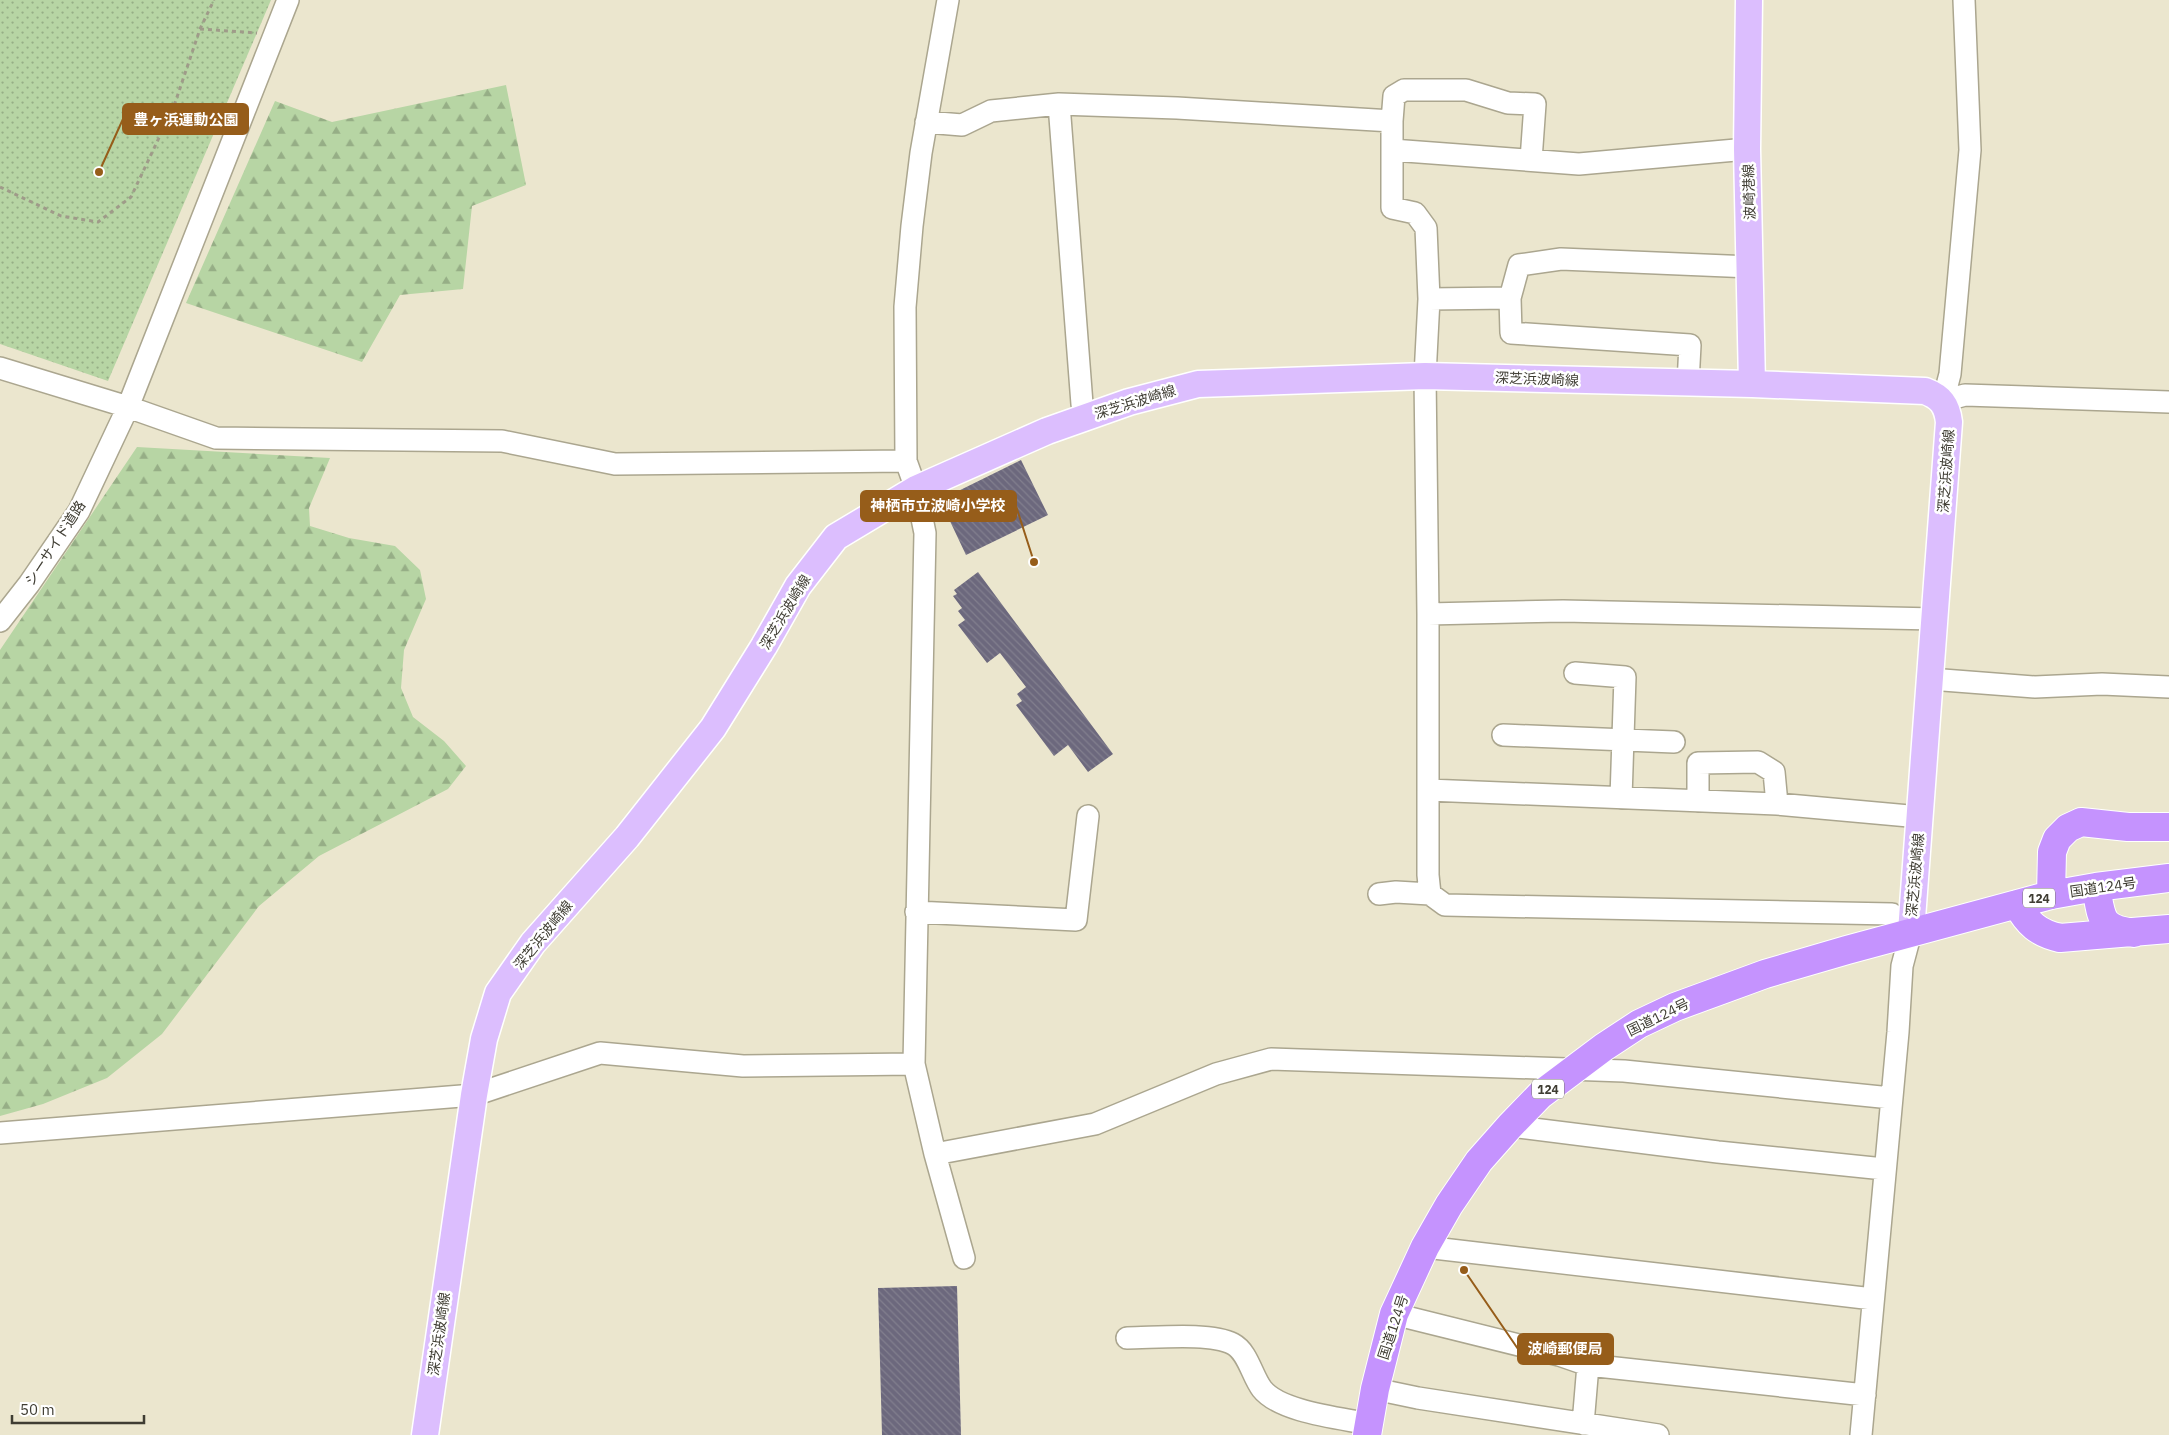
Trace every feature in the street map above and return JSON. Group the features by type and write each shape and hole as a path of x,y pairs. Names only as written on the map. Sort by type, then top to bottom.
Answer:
{"highway":[{"path":"2051,895 2052,852 2057,839 2068,828 2081,822 2128,827 2169,826"},
{"name":"国道124号","path":"1368,1430 1375,1390 1394,1314 1425,1247 1449,1205 1479,1161 1540,1095 1639,1024 1675,1007 1765,974 1911,932 2051,895 2096,887 2169,878"},
{"path":"2096,887 2100,910 2110,927 2115,930 2138,933"},
{"path":"2017,904 2025,920 2034,928 2045,934 2060,938 2169,929"}],"main road":[{"name":"波崎港線","path":"1750,0 1748,150 1752,384"},
{"name":"深芝浜波崎線","path":"425,1435 474,1095 484,1039 498,992 533,943 627,837 713,728 764,646 798,586 836,538 916,489 1047,431 1130,402 1198,384 1425,376 1752,384 1925,391 1943,401 1948,411 1949,422 1936,619 1911,932"}],"street":[{"name":"シーサイド道路","path":"0,621 29,584 79,511 128,407 288,0"},
{"path":"948,0 926,122 912,226 905,307 906,461 916,489 925,533 914,1064 935,1154 964,1258"},
{"path":"1943,401 1950,374 1970,150 1964,0"},
{"path":"1430,894 1428,875 1428,614 1425,376 1429,299 1426,228 1415,213 1392,208 1392,121 1394,96 1404,90 1466,90 1508,103 1534,104 1531,160"},
{"path":"926,122 962,124 991,111 1059,104 1177,108 1392,121"},
{"path":"1059,104 1082,404 1086,417"},
{"path":"1392,150 1579,164 1748,150"},
{"path":"1688,383 1690,346 1511,333 1510,298 1519,266 1562,259 1751,267"},
{"path":"1429,299 1510,298"},
{"path":"0,368 128,407 216,438 502,441 614,464 906,461"},
{"path":"1943,401 1965,394 2169,402"},
{"path":"1428,614 1564,611 1936,619"},
{"path":"1575,673 1625,678 1621,798"},
{"path":"1930,678 2035,687 2102,684 2169,687"},
{"path":"1503,735 1674,742"},
{"path":"1698,801 1698,763 1758,762 1774,772 1777,804"},
{"path":"1428,790 1777,804 1920,816"},
{"path":"916,912 1076,920 1088,816"},
{"path":"1379,894 1396,892 1430,894 1445,905 1892,914 1911,932 1902,966 1861,1435"},
{"path":"0,1133 474,1095 600,1053 743,1066 914,1064"},
{"path":"935,1154 1096,1124 1216,1074 1271,1059 1624,1072 1891,1098"},
{"path":"1510,1126 1718,1152 1884,1169"},
{"path":"1425,1247 1873,1299"},
{"path":"1394,1314 1559,1355 1588,1365 1865,1395"},
{"path":"1127,1338 1192,1337 1221,1340 1234,1344 1242,1351 1253,1375 1263,1390 1275,1400 1290,1407 1368,1430"},
{"path":"1583,1424 1588,1365"},
{"path":"1375,1390 1658,1435"}],"path":[{"path":"0,187 61,216 98,222 131,197 174,106 200,29 214,0"},
{"path":"200,29 259,33"}],"green space":[{"path":"0,0 271,0 108,381 0,344"},
{"path":"506,85 526,185 472,206 463,289 400,295 362,362 186,303 275,101 332,122"},
{"path":"137,447 330,458 309,508 310,526 349,538 395,546 420,570 426,599 404,650 401,688 413,717 444,741 466,766 448,789 319,856 259,906 162,1034 107,1078 43,1104 0,1116 0,650"}],"building":[{"path":"1021,460 1048,515 966,555 940,500"},
{"path":"978,572 1113,754 1088,772 1068,745 1054,756 1016,705 1022,701 1017,694 1026,687 1000,653 987,663 958,625 965,620 958,611 962,608 953,596 957,594 954,590"},
{"path":"957,1286 961,1435 882,1435 878,1288"}],"place":[{"name":"豊ヶ浜運動公園","path":"99,172"},
{"name":"神栖市立波崎小学校","path":"1034,562"},
{"name":"波崎郵便局","path":"1464,1270"}]}
